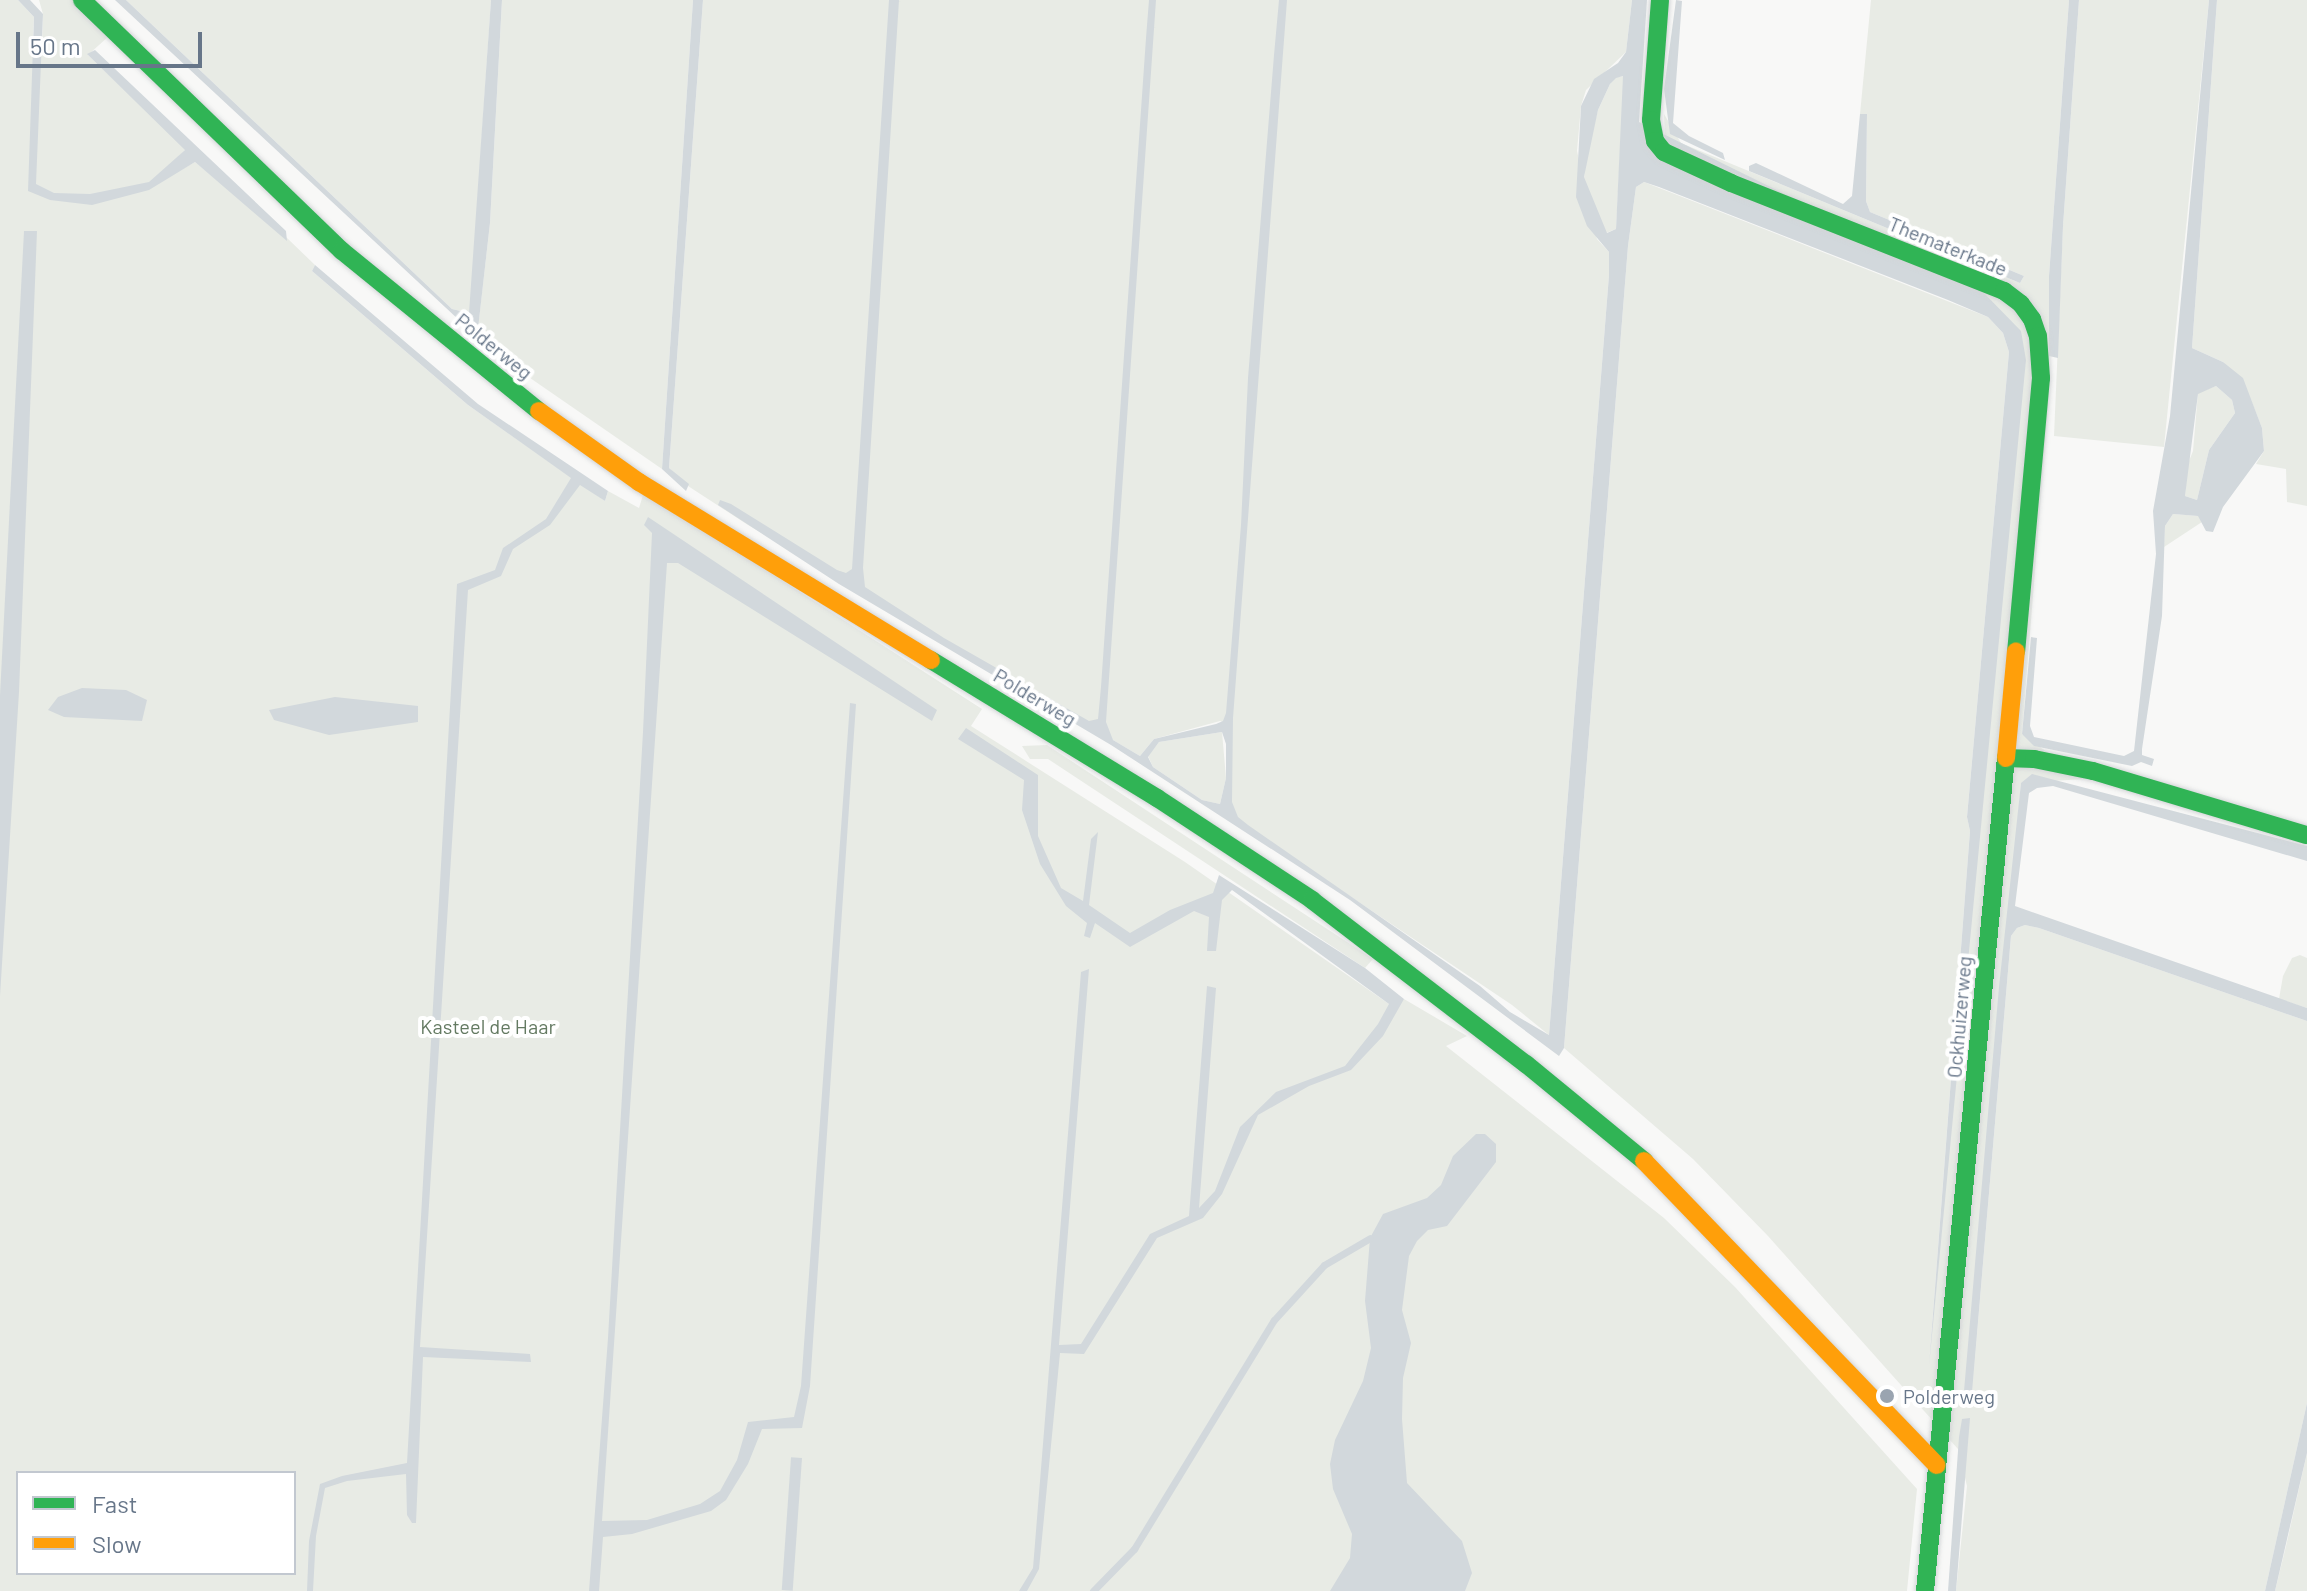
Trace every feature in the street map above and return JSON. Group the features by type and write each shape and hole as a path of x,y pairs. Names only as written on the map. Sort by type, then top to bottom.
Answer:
{"street":[{"name":"Polderweg","path":"82,0 342,251 542,413 639,482 1157,798 1312,900 1526,1064 1652,1168 1937,1465"},
{"name":"Thematerkade","path":"1660,0 1651,120 1655,141 1664,152 1731,183 2004,291 2021,304 2032,319 2038,336 2041,378 2006,758"},
{"name":"Ockhuizerweg","path":"1925,1591 2006,758"},
{"path":"2006,758 2034,759 2093,771 2307,835"}],"green space":[{"name":"Kasteel de Haar","path":"0,0 18,0 34,17 33,37 42,45 43,14 39,0 72,0 109,36 88,55 186,149 171,164 179,171 195,162 287,238 315,265 312,271 468,405 572,478 565,489 581,484 605,501 608,491 639,508 644,492 982,709 971,726 1185,862 1389,1004 1404,999 1467,1036 1446,1046 1664,1218 1735,1287 1917,1489 1907,1591 0,1591"},
{"path":"126,0 491,0 470,313 452,309"},
{"path":"502,0 693,0 662,469 507,362 474,334 478,328 490,223"},
{"path":"703,0 1632,0 1626,52 1586,90 1581,106 1577,151 1597,239 1609,252 1609,275 1549,1035 1512,1005 1229,815 1232,726 1220,721 1154,739 1140,756 748,525 688,486 669,468"},
{"path":"1871,0 2069,0 2049,276 2049,394 2022,734 2085,779 2021,783 1972,1392 2011,936 2017,928 2025,925 2039,928 2307,1021 2307,1403 2265,1591 1956,1591 1967,1486 1958,1449 1768,1236 1693,1159 1564,1048 1628,246 1636,187 1644,182 1988,317 2003,333 2009,352 1967,817 1970,831 1929,1365 2021,332 1666,163 1664,114 1681,143 2020,283 2024,276 1870,212 1866,201 1867,114 1860,114"},
{"path":"2079,0 2209,0 2164,447 2054,436 2063,226"},
{"path":"2217,0 2307,0 2307,506 2287,502 2286,469 2256,464 2264,451 2262,428 2251,400 2223,362 2192,348"},
{"path":"1624,76 1616,229 1606,233 1588,195 1584,178 1586,157 1598,110 1610,84 1616,77"},
{"path":"2216,386 2232,400 2235,413 2209,450 2197,500 2185,496 2198,393"},
{"path":"2173,514 2199,516 2202,522 2164,547 2165,526"},
{"path":"1222,732 1226,778 1220,804 1202,800 1153,767 1148,756 1159,742"},
{"path":"1047,745 1373,959 1365,968 1048,759 1030,759 1022,746"},
{"path":"2300,955 2307,958 2307,1008 2279,999 2283,976 2292,958"},
{"path":"2307,1453 2307,1591 2275,1591 2286,1546"}],"shaded area":[{"path":"18,0 30,0 43,14 36,184 54,193 90,194 149,182 185,150 87,54 95,50 286,231 287,241 195,162 149,190 92,205 50,200 28,191 34,17"},
{"path":"115,0 126,0 452,309 469,313 491,0 502,0 490,223 478,329 474,334"},
{"path":"693,0 703,0 669,468 689,484 686,491 662,469"},
{"path":"889,0 899,0 863,568 865,587 944,638 1089,721 1098,719 1149,0 1156,0 1106,722 1113,740 1140,756 1154,739 1223,721 1241,525 1248,378 1274,55 1279,0 1287,0 1233,718 1232,802 1238,817 1248,825 1480,986 1510,1012 1549,1035 1609,275 1609,252 1587,226 1576,197 1581,106 1594,79 1618,63 1626,52 1632,0 1647,0 1639,122 1983,292 2021,331 2026,360 1929,1366 1970,831 1967,817 2009,352 2003,333 1988,317 1659,187 1644,182 1636,187 1628,246 1564,1048 1559,1056 1350,900 1111,745 839,584 718,505 720,500 837,570 846,573 852,569","holes":["1623,76 1616,229 1607,233 1584,177 1598,110 1610,84","1222,732 1226,744 1226,778 1220,804 1202,800 1153,767 1148,757 1159,742"]},
{"path":"1676,0 1682,1 1673,123 1689,136 1723,153 1725,160 1670,134 1664,89"},
{"path":"2069,0 2079,0 2063,226 2058,358 2049,356 2049,276"},
{"path":"2209,0 2217,0 2192,348 2223,362 2243,378 2262,428 2264,451 2223,507 2213,532 2206,531 2198,516 2173,514 2165,526 2162,616 2142,749 2142,755 2154,759 2152,766 2141,762 2132,766 2034,746 2022,734 2031,637 2037,638 2030,726 2034,737 2124,756 2134,751 2156,554 2153,511 2170,416","holes":["2216,386 2232,400 2235,413 2209,450 2197,500 2185,496 2198,394"]},
{"path":"1860,114 1867,114 1866,201 1870,212 2024,276 2020,283 1749,171 1749,166 1756,163 1843,204 1852,196"},
{"path":"24,231 37,231 19,692 0,996 0,695"},
{"path":"315,265 478,404 608,491 605,501 580,485 550,525 513,549 501,576 468,590 420,1347 530,1354 531,1362 423,1357 416,1523 412,1523 407,1515 406,1474 347,1481 325,1488 316,1536 313,1591 307,1591 309,1541 320,1484 342,1476 407,1463 457,584 495,570 503,548 546,519 571,478 468,405 312,271"},
{"path":"648,517 937,710 932,721 678,563 667,563 602,1521 647,1520 700,1504 720,1491 737,1460 748,1422 794,1417 801,1386 850,703 856,704 810,1386 802,1428 762,1429 748,1464 726,1500 711,1511 632,1534 603,1537 599,1591 589,1591 608,1338 643,732 652,533 644,525"},
{"path":"82,688 126,690 147,700 142,721 64,717 48,710 58,697"},
{"path":"335,697 418,706 418,722 329,735 274,720 269,710"},
{"path":"966,728 1038,775 1038,836 1061,888 1083,901 1091,839 1098,832 1089,905 1130,933 1170,910 1213,893 1219,875 1365,968 1404,999 1383,1036 1351,1070 1309,1086 1258,1115 1222,1194 1203,1218 1157,1238 1084,1354 1060,1353 1039,1569 1027,1591 1019,1591 1033,1568 1081,972 1089,969 1059,1345 1081,1344 1150,1234 1189,1216 1207,986 1216,988 1199,1208 1215,1191 1240,1127 1276,1092 1345,1066 1378,1024 1389,1004 1232,890 1222,900 1216,951 1207,951 1209,917 1194,911 1130,947 1095,923 1090,938 1084,936 1087,923 1066,906 1040,864 1022,810 1024,780 958,739"},
{"path":"2032,774 2307,846 2307,861 2053,786 2037,788 2029,793 2015,906 2307,1008 2307,1021 2039,928 2025,925 2017,928 2011,936 1972,1392 1968,1394 1964,1391 1999,987 2021,783"},
{"path":"1476,1134 1485,1134 1496,1144 1496,1162 1447,1226 1428,1230 1417,1241 1409,1256 1402,1310 1411,1343 1403,1378 1402,1419 1407,1483 1462,1541 1472,1573 1465,1591 1330,1591 1350,1558 1352,1534 1333,1489 1330,1464 1335,1440 1363,1381 1371,1348 1365,1301 1370,1238 1383,1214 1427,1198 1441,1185 1453,1156"},
{"path":"2307,1403 2307,1453 2275,1591 2265,1591"},
{"path":"1970,1418 1956,1591 1948,1591 1959,1437 1962,1419"},
{"path":"791,1457 802,1458 793,1591 782,1590"}],"waterway":[{"path":"1093,1591 1134,1549 1274,1320 1324,1265 1370,1238"}],"traffic: fast":[{"path":"82,0 342,251 539,411"},
{"path":"1660,0 1651,120 1655,141 1664,152 1731,183 2004,291 2021,304 2032,319 2038,336 2041,378 2016,651"},
{"path":"931,660 1157,798 1312,900 1526,1064 1644,1161"},
{"path":"1925,1591 2006,758 2034,759 2093,771 2307,835"}],"traffic: slow":[{"path":"539,411 639,482 931,660"},
{"path":"2006,758 2016,651"},
{"path":"1644,1161 1937,1465"}],"place":[{"name":"Polderweg","path":"1887,1396"}]}
